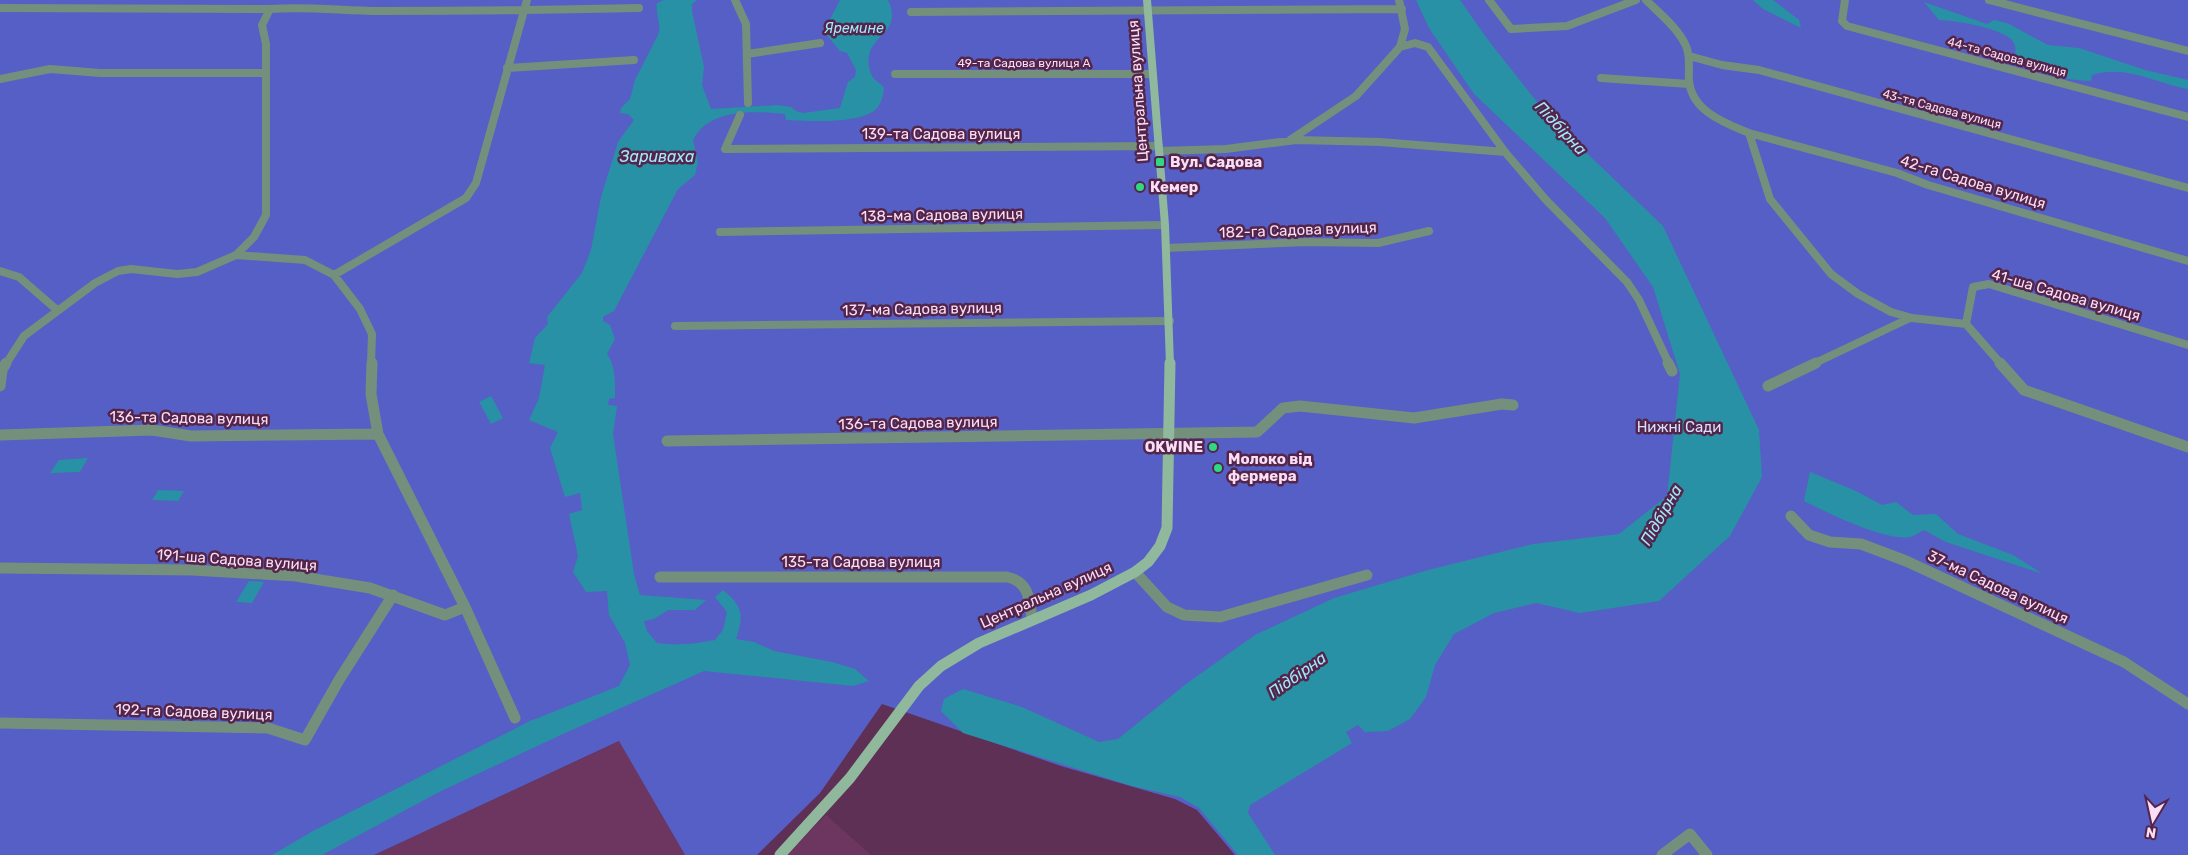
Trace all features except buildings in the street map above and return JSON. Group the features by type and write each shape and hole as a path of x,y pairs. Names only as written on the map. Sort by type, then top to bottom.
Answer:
{"street":[{"path":"334,276 412,233 466,198 476,182 522,11 527,0"},
{"path":"735,0 746,24 748,103"},
{"name":"Центральна вулиця","path":"780,855 850,778 919,686 941,666 979,643 1032,618 1091,595 1135,572 1148,562 1160,546 1167,528 1170,321 1165,225 1147,0"},
{"path":"1287,142 1356,96 1401,44 1405,29 1399,0"},
{"path":"1490,0 1511,29 1567,26 1636,0"},
{"path":"1601,78 1689,84 1689,56 1685,44 1646,0"},
{"name":"44-та Садова вулиця","path":"1845,0 1842,21 1847,26 2188,117"},
{"path":"1989,0 2188,51"},
{"path":"0,8 270,9 304,3 357,11 522,11 638,8"},
{"path":"0,386 2,370 24,336 95,283 118,271 132,269 177,274 196,272 236,255 252,242 261,229 266,215 266,44 262,25 270,9"},
{"path":"911,12 1402,9"},
{"path":"747,54 820,43"},
{"path":"1401,44 1415,43 1428,47 1505,152 1546,200 1627,282 1639,300 1672,371"},
{"name":"43-тя Садова вулиця","path":"1689,56 1722,66 1759,70 2188,188"},
{"path":"507,68 634,60"},
{"path":"0,79 50,69 100,73 265,73"},
{"name":"49-та Садова вулиця А","path":"895,74 1152,74"},
{"name":"42-га Садова вулиця","path":"1689,84 1693,95 1703,109 1750,133 1897,173 1928,185 2188,261"},
{"name":"139-та Садова вулиця","path":"740,115 724,149 1226,149 1296,140 1380,142 1505,152"},
{"path":"1750,133 1770,199 1831,274 1841,283 1885,308 1910,318 1966,324 2024,390 2188,447"},
{"name":"138-ма Садова вулиця","path":"720,232 1165,225"},
{"name":"182-га Садова вулиця","path":"1166,248 1306,242 1378,243 1429,231"},
{"path":"236,255 285,257 305,260 334,276 360,309 372,334 371,394 378,434 465,607 515,718"},
{"path":"0,271 20,277 57,310"},
{"name":"41-ша Садова вулиця","path":"1966,324 1973,287 1989,284 2188,346"},
{"path":"1768,386 1910,318"},
{"name":"137-ма Садова вулиця","path":"675,326 1170,321"},
{"name":"136-та Садова вулиця","path":"667,441 1169,435 1257,432 1268,424 1274,414 1283,408 1300,406 1414,418 1502,404 1512,405"},
{"name":"136-та Садова вулиця","path":"0,435 152,430 192,436 378,434"},
{"name":"37-ма Садова вулиця","path":"1791,516 1809,535 1830,542 1861,544 1906,561 2124,662 2188,704"},
{"name":"191-ша Садова вулиця","path":"0,568 192,570 296,576 370,588 445,615 465,607"},
{"path":"1135,572 1167,607 1184,616 1220,617 1284,597 1367,575"},
{"name":"135-та Садова вулиця","path":"660,577 1017,578 1025,584 1029,591 1032,618"},
{"name":"192-га Садова вулиця","path":"0,723 268,728 305,740 339,680 393,596"},
{"path":"1662,855 1690,834 1706,855"}],"shaded area":[{"path":"620,741 685,855 374,855"},
{"path":"826,815 871,855 787,855"}],"green space":[{"name":"Нижні Сади","path":"0,0 2188,0 2188,855 1235,855 1197,810 1175,799 1061,766 882,704 820,793 757,855 685,855 619,741 374,855 0,855"}],"water":[{"name":"Зариваха","path":"664,0 697,0 692,4 692,11 704,67 702,85 711,109 778,105 791,107 803,113 840,108 848,82 855,77 856,70 847,53 840,51 825,33 826,27 840,0 888,0 892,12 891,22 887,30 870,51 868,61 871,74 884,88 878,107 871,113 861,117 821,121 786,120 785,114 747,112 721,117 710,122 700,130 693,140 698,162 695,175 678,189 614,311 603,317 603,321 610,325 615,339 607,354 613,370 615,387 615,398 609,399 608,405 617,406 613,434 634,574 640,595 706,600 695,610 668,610 654,619 644,621 647,631 657,643 686,644 715,640 723,630 727,612 715,597 723,590 735,601 740,612 741,618 736,639 754,642 774,651 832,662 855,669 869,681 853,686 704,671 439,792 322,855 272,855 313,831 530,721 619,686 630,665 625,643 609,615 607,591 586,592 573,572 578,556 569,514 582,510 580,493 565,497 550,448 558,432 529,420 539,398 545,365 529,363 535,338 548,324 547,317 582,273 591,250 601,197 618,142 634,120 628,114 620,113 621,108 630,99 635,80 658,35 657,3"},
{"name":"Підбірна","path":"1416,0 1460,0 1488,40 1549,117 1663,226 1759,430 1762,477 1730,536 1659,601 1580,613 1536,603 1494,613 1454,634 1435,665 1426,697 1410,719 1388,731 1365,732 1358,725 1346,732 1352,743 1250,805 1248,813 1275,855 1238,855 1199,808 1180,797 1132,786 963,733 941,711 944,699 963,689 1022,707 1099,742 1118,739 1186,684 1255,635 1334,598 1428,570 1533,544 1619,534 1667,496 1680,374 1653,287 1605,218 1474,94 1429,28"},
{"path":"1753,0 1773,0 1799,20 1801,28 1763,9"},
{"path":"1924,2 1987,24 1994,20 2007,23 2048,45 2079,48 2145,70 2188,80 2188,89 2128,73 2104,72 2092,75 2091,81 2071,80 2041,72 2031,68 2015,57 2014,43 2011,39 1996,31 1977,25 1939,20"},
{"path":"491,396 503,418 491,424 479,402"},
{"path":"88,458 80,472 50,473 59,460"},
{"path":"1810,472 1856,491 1882,505 1896,502 1913,515 1936,514 1958,534 2013,555 2043,574 1946,542 1924,530 1910,537 1899,537 1872,531 1841,519 1804,501"},
{"path":"158,490 184,491 178,501 152,500"},
{"path":"249,581 264,582 252,603 236,602"}],"place":[{"name":"Вул. Садова","path":"1160,162"},
{"name":"Кемер","path":"1140,187"},
{"name":"OKWINE","path":"1213,447"},
{"name":"Молоко від фермера","path":"1218,468"}],"water label":[{"name":"Яремине","path":"854,28"}]}
